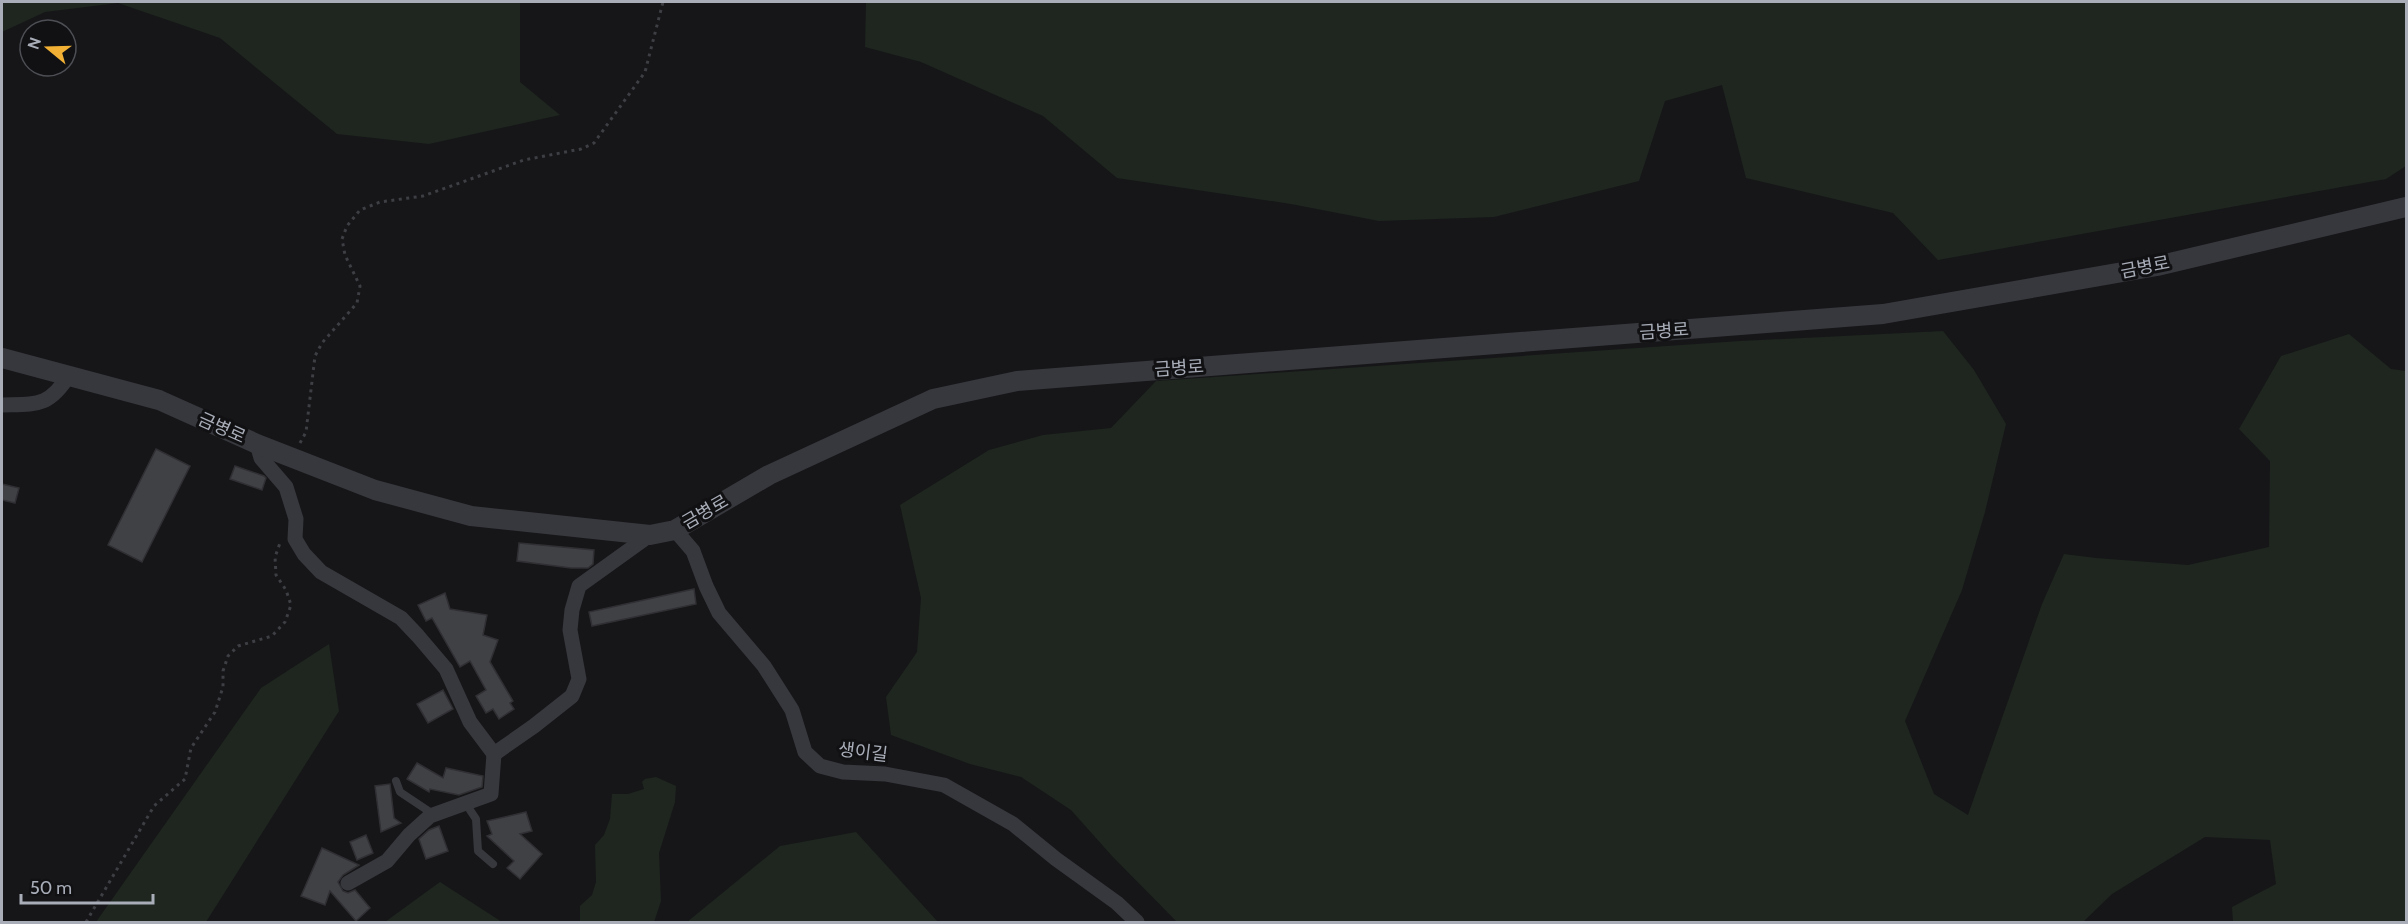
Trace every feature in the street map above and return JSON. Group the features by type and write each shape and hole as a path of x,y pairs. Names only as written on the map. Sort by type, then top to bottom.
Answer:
{"street":[{"name":"금병로","path":"2,358 159,400 257,444 375,490 471,516 650,535 675,530 768,475 933,399 1017,381 1883,314 2157,266 2406,207"},
{"path":"2,405 37,404 58,393 69,375"},
{"path":"257,444 261,458 286,487 296,519 295,539 304,554 321,572 401,618 446,669 470,722 494,754 491,794 434,815 409,835 387,861 348,883"},
{"name":"생이길","path":"675,530 693,551 719,613 764,666 792,710 805,753 819,766 843,772 885,774 944,785 1014,824 1056,859 1117,903 1137,922"},
{"path":"494,754 572,696 579,679 570,630 572,610 579,586 650,535"}],"lane":[{"path":"396,781 400,792 434,815"},
{"path":"466,804 476,819 478,851 493,864"}],"path":[{"path":"293,458 306,432 315,356 322,343 357,303 360,286 345,255 342,239 347,226 360,210 380,202 423,196 524,160 581,149 594,143 645,72 663,2"},
{"path":"86,922 154,806 185,779 191,748 215,712 223,687 223,671 228,656 238,646 272,636 285,622 291,605 286,590 276,575 275,557 281,539 296,519"}],"shaded area":[{"path":"2,2 520,2 520,82 560,115 429,144 337,134 220,38 118,3 45,12 32,18 18,18 18,25 2,32"},
{"path":"866,2 2406,2 2406,166 2386,179 1938,260 1893,213 1746,178 1722,85 1665,101 1639,181 1494,217 1379,221 1291,204 1117,178 1043,116 921,62 865,47"},
{"path":"1943,331 1974,370 2006,424 1985,512 1962,590 1905,721 1934,794 1968,815 2042,604 2064,554 2188,565 2269,547 2270,461 2239,429 2281,356 2349,334 2391,369 2406,371 2406,922 2233,922 2232,907 2276,884 2270,840 2205,837 2112,894 2083,922 1177,922 1112,856 1071,810 1021,777 970,764 891,735 886,697 917,652 921,598 900,505 989,450 1043,435 1111,428 1156,381 1740,341"},
{"path":"329,644 339,711 206,922 96,922 261,688"},
{"path":"656,777 676,786 675,802 659,853 661,901 654,922 580,922 580,906 592,895 596,882 595,845 604,835 610,819 612,794 628,794 644,789 642,782 645,779"},
{"path":"856,832 938,922 687,922 780,846"},
{"path":"440,882 502,922 385,922"}],"building":[{"path":"156,449 190,466 142,562 108,545"},
{"path":"235,466 264,476 266,478 262,490 230,479"},
{"path":"2,484 19,488 15,503 2,500"},
{"path":"519,543 594,550 593,564 588,568 571,568 517,561"},
{"path":"694,589 696,604 592,626 589,612"},
{"path":"445,593 450,609 487,615 483,635 498,640 490,662 513,701 510,703 514,709 499,719 493,709 486,713 476,696 486,690 470,661 460,667 432,618 426,621 418,605"},
{"path":"443,690 453,709 428,723 417,704"},
{"path":"417,763 443,778 446,768 483,776 482,787 459,795 430,789 429,792 407,779"},
{"path":"390,784 394,818 401,823 381,832 375,786"},
{"path":"526,812 532,831 520,834 542,854 520,879 507,868 514,861 487,836 492,834 487,821"},
{"path":"439,826 448,851 426,859 419,839 429,830"},
{"path":"366,835 373,853 357,860 350,842"},
{"path":"322,848 359,865 343,875 338,882 343,891 348,893 355,890 370,908 356,921 330,891 325,905 301,896"}]}
